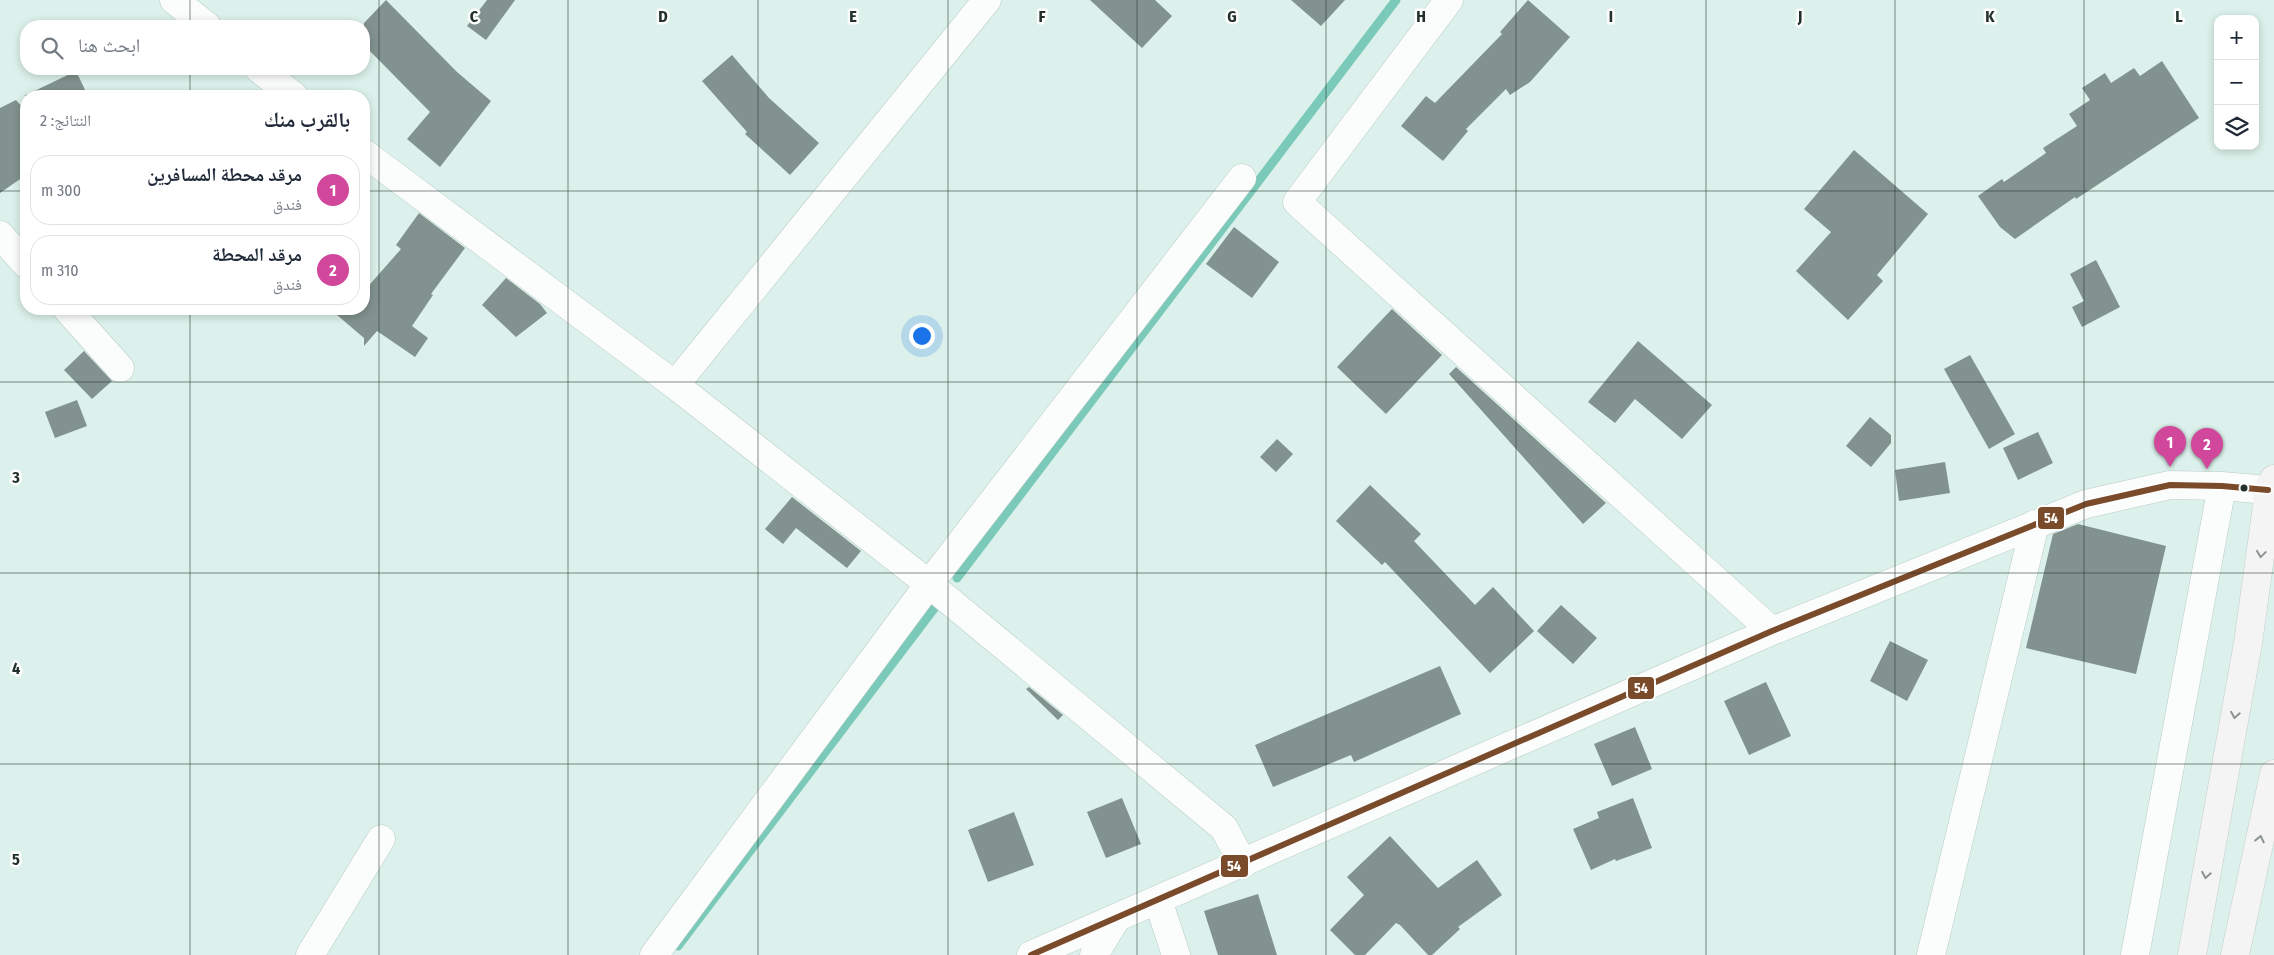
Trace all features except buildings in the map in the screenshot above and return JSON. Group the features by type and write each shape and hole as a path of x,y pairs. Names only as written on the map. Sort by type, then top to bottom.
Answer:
{"main road":[{"path":"2192,955 2248,644 2272,492"},
{"path":"2235,955 2274,774"}],"street":[{"path":"174,0 199,20"},
{"path":"674,385 987,0"},
{"path":"1449,0 1297,202 1772,631"},
{"path":"267,75 286,90"},
{"path":"370,157 674,385 930,584 1224,828 1243,864"},
{"path":"654,955 930,584 1242,178"},
{"path":"0,234 20,257"},
{"path":"71,315 120,368"},
{"path":"1031,955 1243,864 1772,631 2086,504 2170,485 2222,486 2272,492"},
{"path":"2135,955 2222,486"},
{"path":"1931,955 2035,524"},
{"path":"310,955 381,839"},
{"path":"1158,900 1176,955"},
{"path":"1094,955 1116,918"}],"waterway":[{"path":"957,578 1396,0"},
{"path":"678,946 939,602"}],"transit line":[{"name":"54","path":"1031,955 1772,631 2086,504 2170,485 2222,486 2268,490"}],"place":[{"name":"مرقد محطة المسافرين","path":"2170,467"},
{"name":"مرقد المحطة","path":"2207,469"}]}
